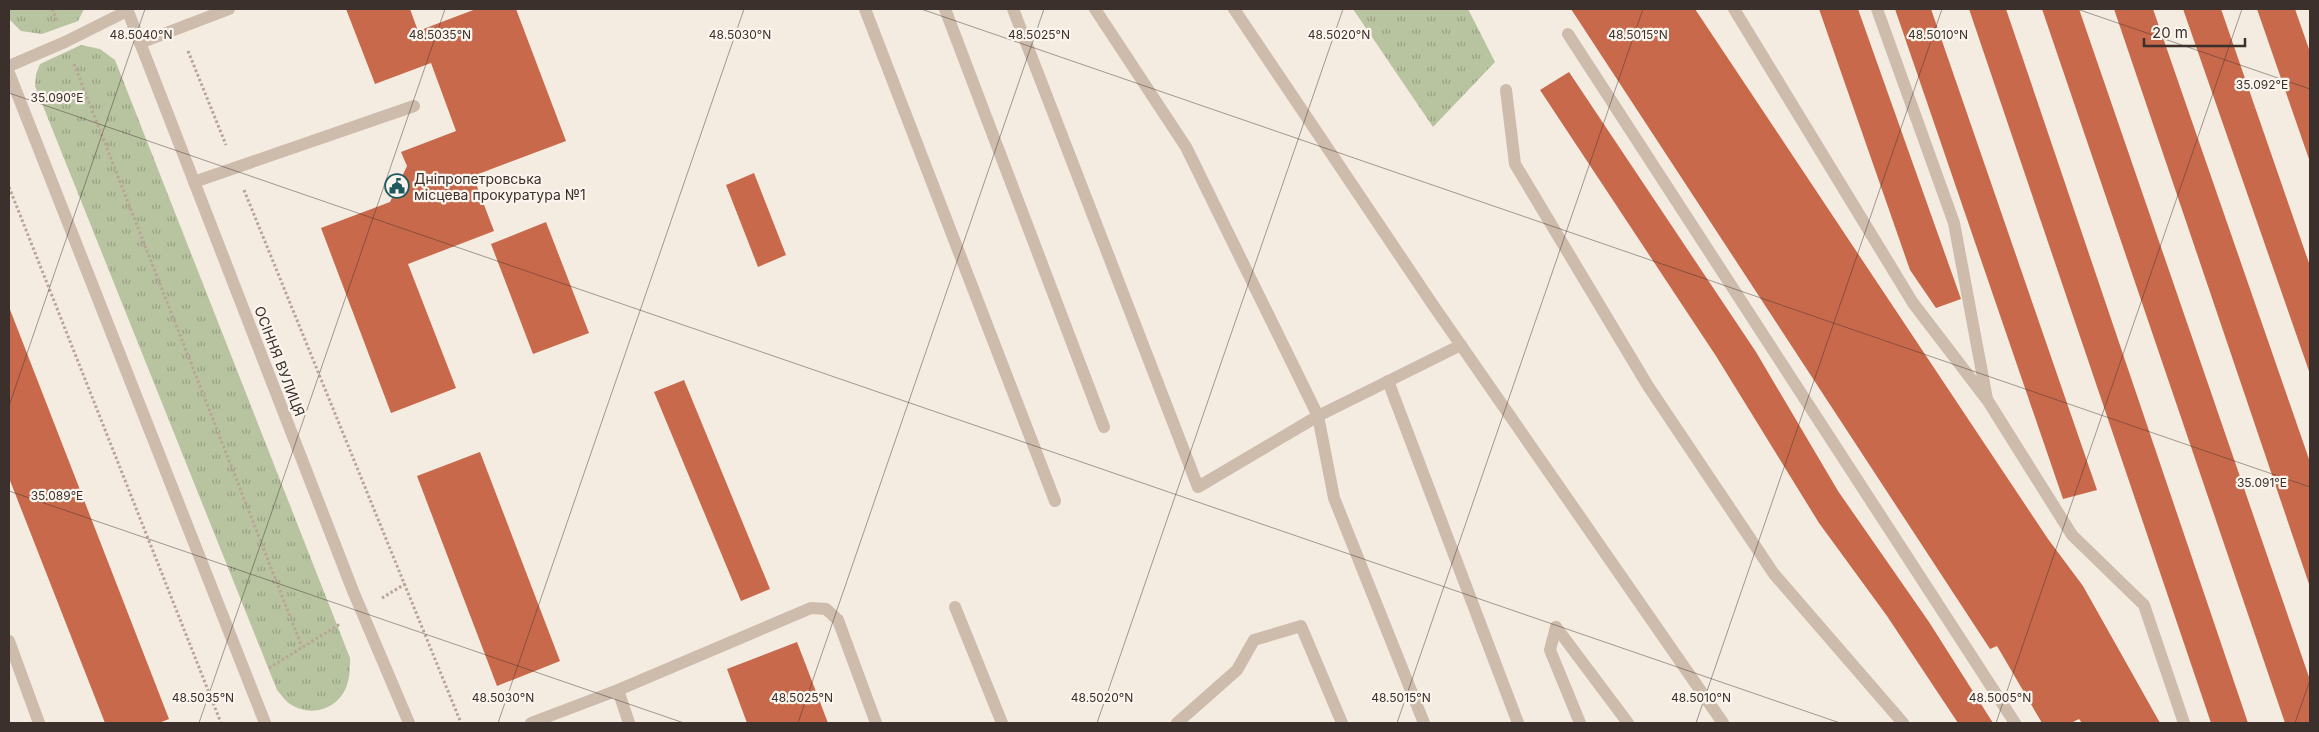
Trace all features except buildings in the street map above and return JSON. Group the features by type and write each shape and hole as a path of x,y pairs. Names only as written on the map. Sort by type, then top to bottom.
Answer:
{"street":[{"path":"140,43 229,9"},
{"path":"865,9 1056,500"},
{"path":"945,9 1104,427"},
{"path":"1013,9 1198,487 1318,416 1461,345"},
{"path":"1095,9 1186,146 1318,416 1334,498 1424,723"},
{"path":"1234,9 1461,345 1723,723"},
{"path":"1734,9 1913,303 1988,401 2072,535 2144,605 2184,723"},
{"path":"1877,9 1954,222 1988,401"},
{"path":"9,66 65,42 127,10"},
{"name":"ОСІННЯ ВУЛИЦЯ","path":"127,10 361,611 408,723"},
{"path":"1568,34 2015,723"},
{"path":"9,73 265,723"},
{"path":"1506,90 1515,164 1648,386 1774,574 1903,723"},
{"path":"194,182 414,106"},
{"path":"1388,381 1518,723"},
{"path":"955,607 1002,723"},
{"path":"531,723 618,690 811,608 826,609 838,620 876,723"},
{"path":"1177,723 1237,670 1254,640 1301,626 1342,723"},
{"path":"1580,723 1550,650 1556,627 1628,723"},
{"path":"9,641 39,723"},
{"path":"618,690 629,723"}],"path":[{"path":"52,9 302,647"},
{"path":"178,28 461,723"},
{"path":"9,188 221,723"},
{"path":"214,702 405,584"}],"green space":[{"path":"9,9 84,9 78,21 42,34 21,31 9,19"},
{"path":"1353,9 1468,9 1495,62 1433,127"},
{"path":"81,45 100,49 115,60 350,658 349,678 343,693 338,700 323,709 307,710 298,708 288,703 277,690 35,86 36,74 40,64"}],"place":[{"name":"Дніпропетровська місцева прокуратура №1","path":"397,186"}]}
